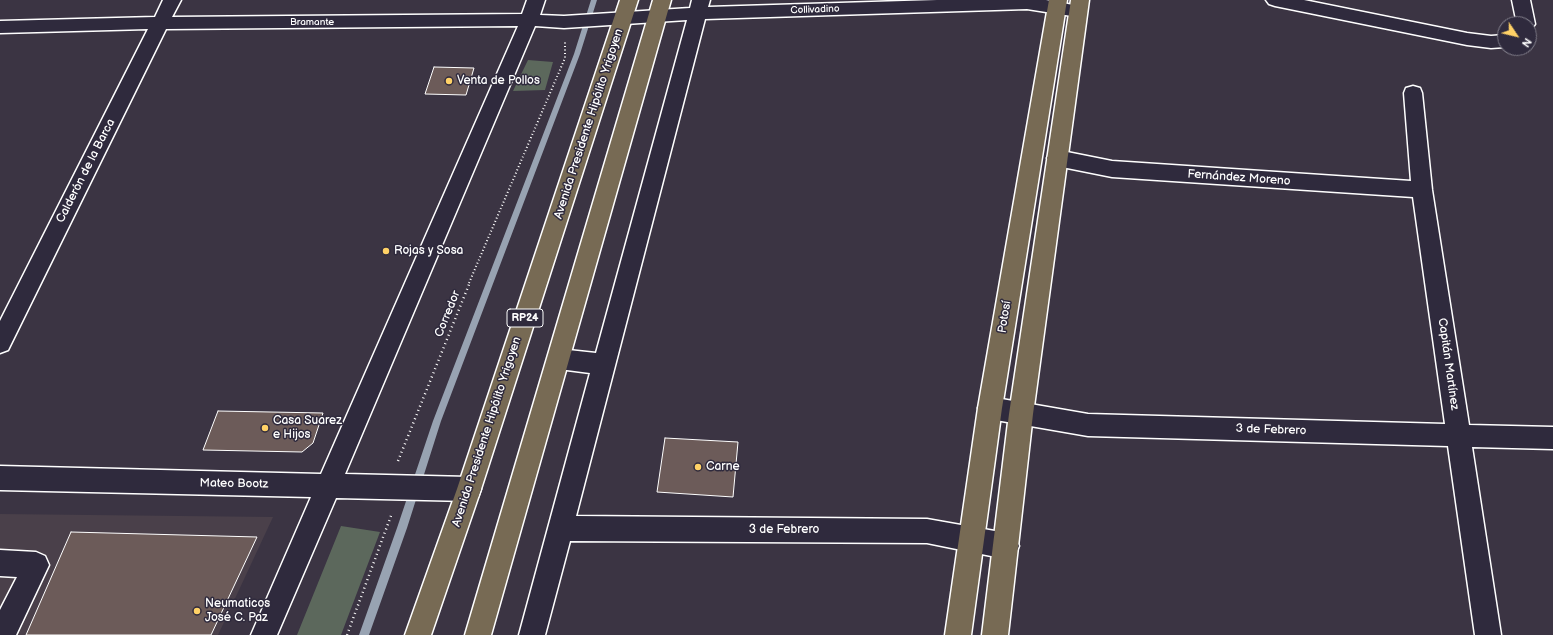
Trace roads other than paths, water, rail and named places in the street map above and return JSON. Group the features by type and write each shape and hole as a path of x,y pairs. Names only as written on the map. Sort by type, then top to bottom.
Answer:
{"main road":[{"name":"Potosí","path":"958,635 990,408 1057,3"},
{"path":"996,635 1021,414 1079,5"},
{"path":"478,635 660,8"},
{"name":"Avenida Presidente Hipólito Yrigoyen","path":"418,635 469,489 627,9"}],"street":[{"name":"Calderón de la Barca","path":"0,343 172,0"},
{"path":"264,635 529,20 536,0"},
{"path":"1275,0 1467,39 1497,42"},
{"path":"1521,0 1524,16"},
{"name":"Collivadino","path":"627,9 1027,3 1079,5"},
{"path":"532,635 699,7"},
{"name":"Bramante","path":"0,27 161,23 569,21 601,20 627,9"},
{"name":"Capitán Martínez","path":"1413,93 1422,190 1488,635"},
{"name":"Fernández Moreno","path":"1057,158 1112,169 1422,190"},
{"path":"559,359 604,364"},
{"name":"3 de Febrero","path":"990,408 1088,425 1553,438"},
{"name":"Mateo Bootz","path":"0,478 469,489"},
{"name":"3 de Febrero","path":"561,528 927,531 1006,546"},
{"path":"0,563 36,565 2,635"}],"waterway":[{"path":"364,635 402,528 437,421 577,54 594,0"}],"place":[{"name":"Venta de Pollos","path":"449,81"},
{"name":"Rojas y Sosa","path":"386,251"},
{"name":"Casa Suarez e Hijos","path":"265,428"},
{"name":"Carne","path":"698,467"},
{"name":"Neumaticos José C. Paz","path":"197,611"}]}
